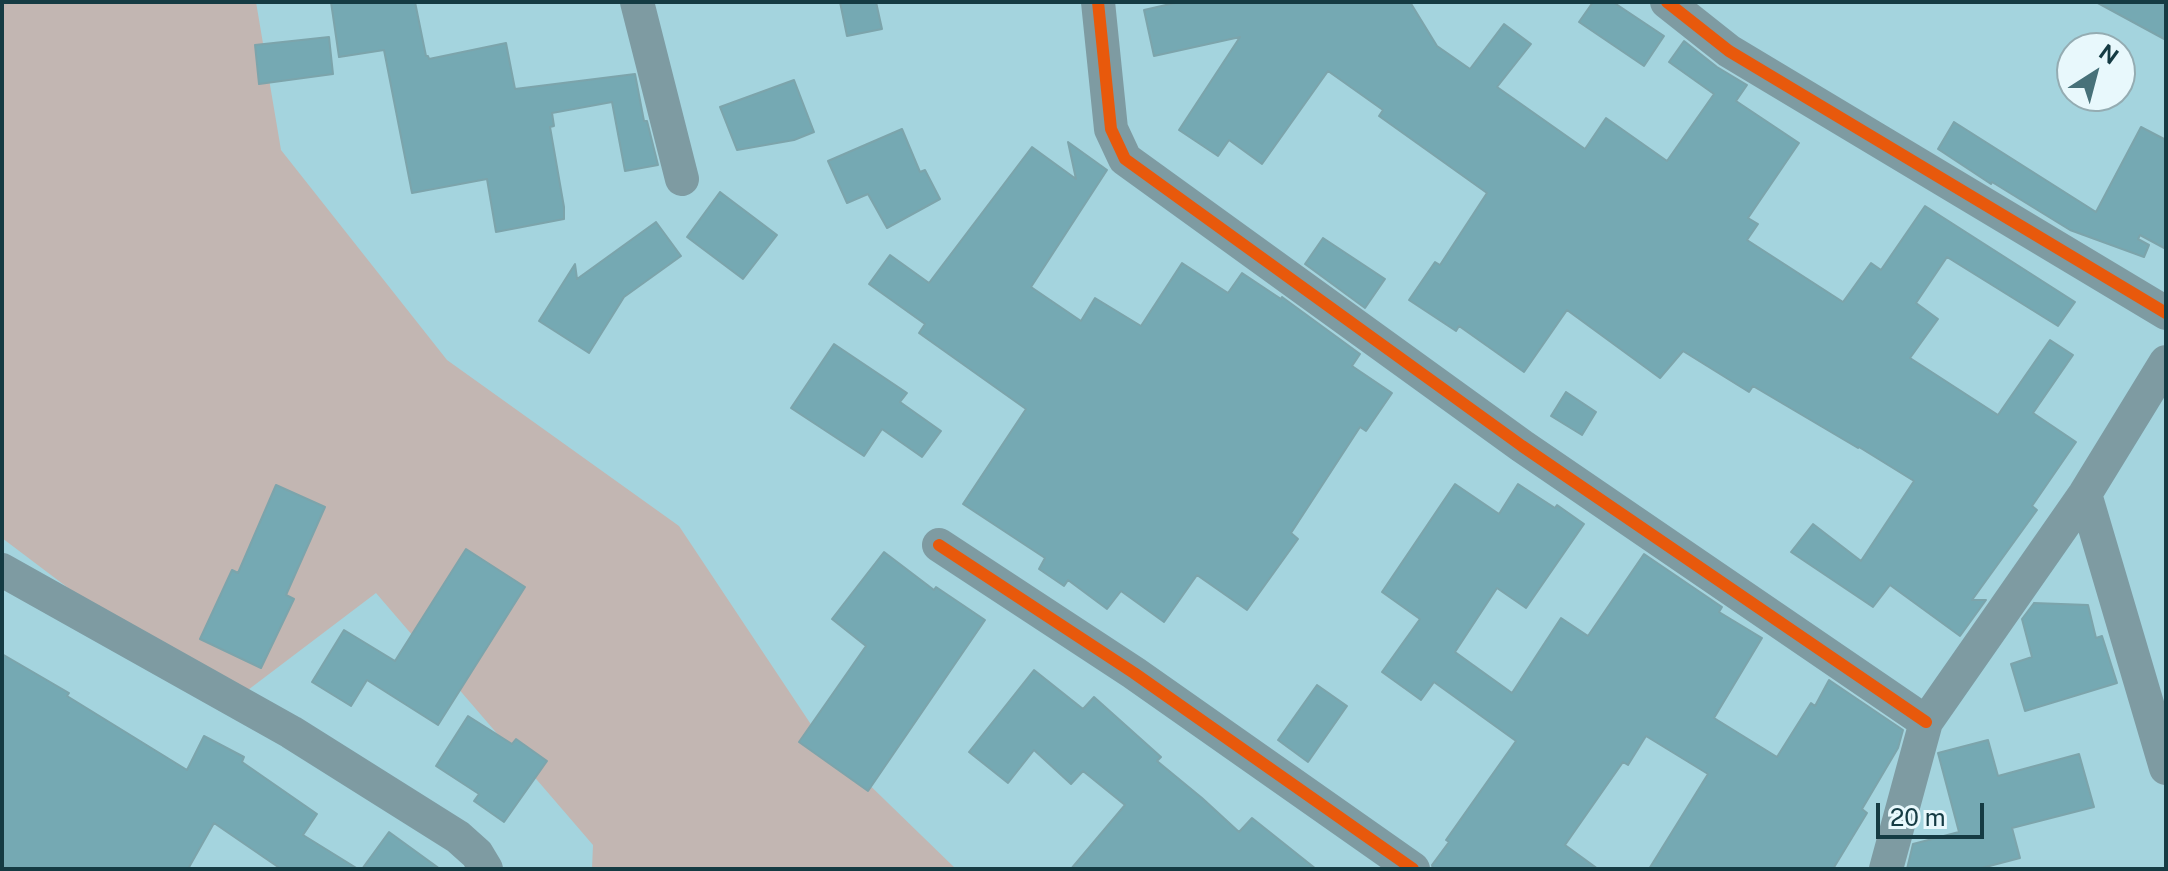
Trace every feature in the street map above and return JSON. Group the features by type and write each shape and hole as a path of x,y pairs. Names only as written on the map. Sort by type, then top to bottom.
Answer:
{"street":[{"path":"637,2 682,179"},
{"path":"1098,2 1111,129 1125,159 1522,446 1926,722"},
{"path":"1667,2 1729,51 2166,313"},
{"path":"1886,869 1926,722 2085,494 2166,362"},
{"path":"2085,494 2166,768"},
{"path":"939,545 1134,673 1413,869"},
{"path":"2,570 291,732 458,837 477,854 486,869"}],"shaded area":[{"path":"2,2 256,2 281,150 447,360 679,526 818,735 956,869 592,869 593,845 376,593 244,693 92,606 2,538"}],"building":[{"path":"331,2 415,2 429,59 506,43 515,89 635,74 644,121 647,121 658,165 625,171 612,102 552,113 554,126 550,127 564,219 496,232 487,179 412,193 384,50 339,57"},
{"path":"840,2 876,2 882,29 847,36"},
{"path":"1179,2 1410,2 1437,46 1470,69 1504,24 1531,44 1497,87 1585,149 1606,118 1667,161 1714,94 1669,62 1684,41 1717,67 1747,85 1736,101 1799,143 1748,218 1758,224 1747,240 1843,302 1871,263 1881,270 1925,206 2075,302 2058,326 1947,257 1916,303 1938,319 1910,358 1998,415 2050,340 2073,355 2033,413 2076,442 2032,506 2037,510 1972,600 1986,600 1960,636 1890,585 1873,607 1791,552 1813,524 1861,561 1914,481 1859,447 1753,386 1749,392 1683,351 1660,378 1567,310 1524,372 1459,326 1456,331 1409,300 1435,262 1440,265 1487,193 1379,116 1383,110 1328,71 1262,164 1229,140 1218,156 1179,130 1240,37 1154,56 1144,10"},
{"path":"1593,2 1613,2 1664,36 1644,66 1579,22"},
{"path":"2096,2 2166,2 2166,40"},
{"path":"329,37 333,74 259,84 255,45"},
{"path":"794,80 814,132 794,140 737,150 720,107"},
{"path":"1954,122 2096,212 2141,127 2166,140 2166,249 2140,235 2138,239 2149,245 2144,257 2070,230 1991,184 1938,149"},
{"path":"902,129 920,172 925,170 940,199 887,228 868,194 847,203 828,161"},
{"path":"1068,142 1107,170 1031,287 1081,321 1095,298 1141,326 1182,263 1228,293 1242,273 1282,297 1360,354 1352,366 1392,393 1366,431 1360,427 1291,533 1298,539 1247,610 1197,575 1164,622 1121,591 1107,609 1068,580 1064,586 1039,569 1045,558 963,504 1026,409 919,333 925,324 869,284 890,255 929,283 1032,147 1076,179"},
{"path":"720,192 777,235 743,279 687,237"},
{"path":"656,222 681,256 624,297 589,353 539,321 575,264 577,279"},
{"path":"1323,238 1385,279 1365,308 1305,264"},
{"path":"834,344 907,393 900,402 941,431 922,457 882,429 864,456 791,408"},
{"path":"1566,392 1596,412 1582,435 1551,416"},
{"path":"1455,484 1499,514 1518,484 1584,524 1526,608 1497,588 1455,652 1512,693 1561,618 1588,636 1644,554 1722,607 1719,612 1762,638 1714,718 1777,757 1811,703 1815,706 1829,680 1903,730 1898,748 1862,809 1867,813 1833,869 1649,869 1708,774 1646,736 1628,765 1623,762 1565,845 1598,869 1433,869 1432,865 1449,842 1446,840 1516,741 1434,682 1421,700 1382,672 1420,619 1382,592"},
{"path":"276,485 325,507 286,595 294,599 261,668 200,639 232,570 238,573"},
{"path":"466,549 525,587 438,725 367,680 351,706 312,682 344,630 395,661"},
{"path":"884,552 934,590 936,587 985,620 868,791 799,742 866,646 832,619"},
{"path":"2034,603 2088,605 2096,638 2102,636 2117,683 2025,711 2011,664 2032,657 2022,619"},
{"path":"2,654 69,693 67,696 187,770 204,736 244,757 242,762 317,814 303,835 358,869 281,869 214,823 188,869 2,869"},
{"path":"1034,670 1083,709 1094,697 1161,757 1157,761 1239,832 1252,818 1316,869 1071,869 1125,805 1083,771 1071,784 1034,750 1008,783 969,752"},
{"path":"1317,685 1347,706 1308,762 1278,740"},
{"path":"468,716 512,744 516,739 547,761 504,822 474,801 479,794 436,766"},
{"path":"1988,740 1998,776 2079,754 2094,807 2012,828 2020,858 1978,869 1907,869 1913,844 1959,832 1938,753"},
{"path":"389,832 440,869 362,869"}],"cycle path":[{"path":"1098,2 1111,129 1125,159 1522,446 1926,722"},
{"path":"1667,2 1729,51 2166,313"},
{"path":"939,545 1134,673 1413,869"}]}
